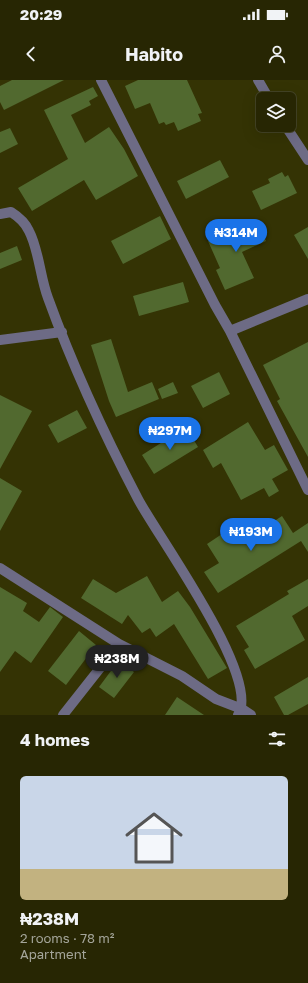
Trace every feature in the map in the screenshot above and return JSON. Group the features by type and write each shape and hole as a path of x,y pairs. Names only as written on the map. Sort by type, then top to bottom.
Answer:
{"street":[{"path":"258,80 265,92"},
{"path":"104,82 308,490"},
{"path":"289,132 308,160"},
{"path":"0,214 11,212 22,219 30,232 47,297 112,450 145,512 174,560 196,591 219,635 239,681 240,712"},
{"path":"230,332 308,299"},
{"path":"0,340 62,332"},
{"path":"0,568 119,644 182,676 216,699 240,712 251,715"},
{"path":"63,715 119,644"}],"building":[{"path":"12,80 64,80 4,110 0,102 0,86"},
{"path":"138,80 187,80 202,113 198,114 201,121 178,131 174,122 166,125 164,122 159,124 150,103 135,109 125,86"},
{"path":"93,87 98,96 89,101 91,105 71,115 85,143 109,127 124,149 138,176 96,200 84,180 32,211 18,188 68,159 44,110"},
{"path":"10,128 18,144 0,153 0,132"},
{"path":"220,160 229,177 186,199 177,181"},
{"path":"282,172 285,177 288,175 297,193 261,210 252,191 270,183 268,179"},
{"path":"160,216 171,239 123,264 111,241"},
{"path":"256,219 266,241 242,252 254,278 225,290 216,270 220,268 208,241"},
{"path":"308,227 308,259 294,235"},
{"path":"17,246 22,260 0,269 0,253"},
{"path":"183,282 189,302 139,316 133,296"},
{"path":"111,339 128,392 152,382 159,399 116,417 109,401 91,345"},
{"path":"308,342 308,457 277,401 280,399 263,365"},
{"path":"219,372 230,394 203,408 191,386"},
{"path":"173,382 178,393 162,399 158,389"},
{"path":"0,395 32,411 0,469"},
{"path":"77,410 87,428 58,443 48,425"},
{"path":"248,422 265,450 274,445 288,470 272,479 279,491 269,497 264,488 241,500 221,463 213,468 203,450"},
{"path":"186,427 198,447 154,474 142,455"},
{"path":"0,478 22,491 0,531"},
{"path":"282,516 293,533 308,523 308,552 301,541 218,593 204,572 219,563 207,544 231,528 241,543"},
{"path":"147,576 162,602 178,591 190,607 227,668 208,679 174,624 156,637 150,628 142,633 128,615 122,624 81,598 93,579 116,593"},
{"path":"308,579 308,606 292,616 305,640 255,669 244,650 249,647 236,626 289,594 287,591"},
{"path":"0,587 27,603 23,611 39,622 50,607 63,617 31,663 15,651 0,672"},
{"path":"79,631 96,645 66,685 48,671"},
{"path":"119,660 134,672 114,698 99,687"},
{"path":"308,677 308,704 288,715 284,715 274,697"},
{"path":"177,697 204,715 165,715"}]}
